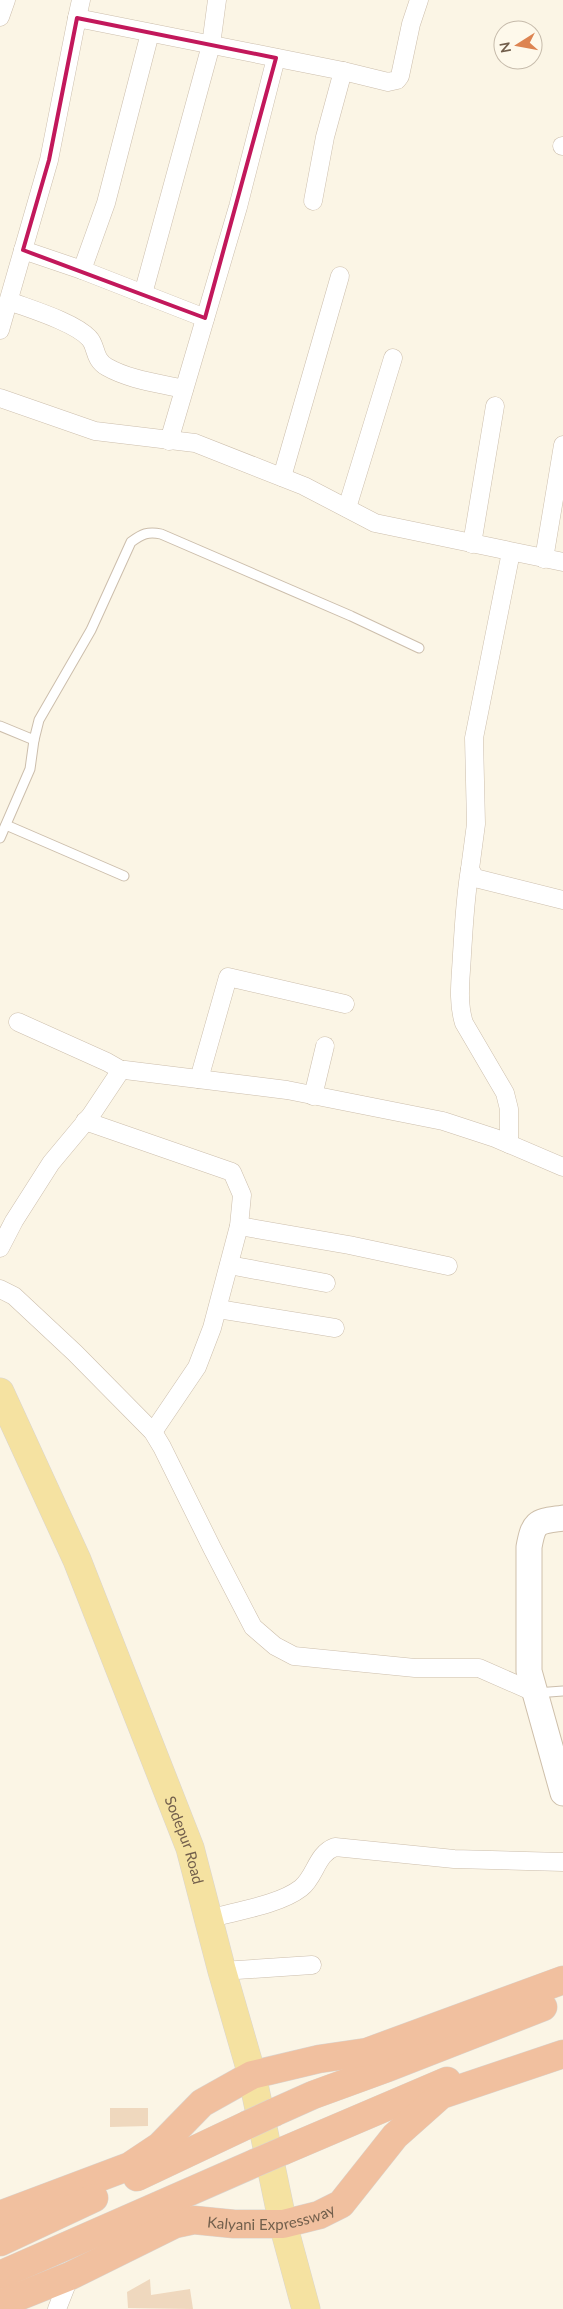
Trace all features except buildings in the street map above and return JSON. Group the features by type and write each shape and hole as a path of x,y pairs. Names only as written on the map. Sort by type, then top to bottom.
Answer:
{"highway":[{"path":"0,2216 130,2166 160,2146 202,2103 252,2076 320,2059 367,2052 563,1980"},
{"path":"0,2242 313,2095 563,2000"},
{"path":"0,2275 283,2151 563,2034"},
{"name":"Kalyani Expressway","path":"0,2304 70,2276 175,2224 194,2220 234,2224 283,2224 319,2215 342,2204 395,2136 441,2095 563,2054"}],"main road":[{"name":"Sodepur Road","path":"0,1392 84,1578 190,1848 252,2076 283,2224 306,2309"}],"street":[{"path":"0,17 6,0"},
{"path":"0,330 49,160 81,0"},
{"path":"143,294 211,45 217,0"},
{"path":"77,18 343,71 388,82 397,80 400,76 411,24 419,0"},
{"path":"82,270 106,202 150,32"},
{"path":"169,441 238,207 276,58"},
{"path":"314,201 326,137 343,71"},
{"path":"23,250 82,270 205,318"},
{"path":"282,477 340,276"},
{"path":"9,301 46,315 82,332 91,339 94,350 104,366 126,376 184,389"},
{"path":"347,508 393,358"},
{"path":"0,398 95,431 195,443 282,477 376,523 563,562"},
{"path":"472,544 495,406"},
{"path":"544,558 563,445"},
{"path":"509,1144 509,1109 505,1093 464,1023 461,1012 460,990 465,899 476,824 474,738 511,552"},
{"path":"470,869 475,878 563,900"},
{"path":"200,1079 228,977 345,1004"},
{"path":"18,1022 122,1070 200,1079 313,1096 443,1122 509,1144 563,1168"},
{"path":"313,1096 325,1046"},
{"path":"0,1248 14,1221 51,1163 85,1121 122,1070"},
{"path":"85,1121 232,1172 242,1195 238,1226 218,1309 197,1367 153,1432"},
{"path":"238,1226 349,1245 448,1266"},
{"path":"229,1265 326,1283"},
{"path":"0,1289 21,1302 75,1353 153,1432 253,1627 275,1646 294,1656 415,1668 480,1668 536,1693"},
{"path":"218,1309 335,1328"},
{"path":"563,1518 536,1524 532,1530 529,1547 529,1671 563,1794"},
{"path":"208,1919 278,1900 300,1889 309,1881 317,1863 326,1850 335,1847 454,1859 563,1862"},
{"path":"222,1971 312,1965"},
{"path":"57,2309 70,2276"}],"lane":[{"path":"0,838 30,768 39,720 91,630 131,542 143,533 162,534 351,616 419,648"},
{"path":"0,726 34,740"},
{"path":"6,825 124,876"},
{"path":"536,1693 563,1691"}],"highlighted area":[{"path":"77,18 276,58 205,318 23,250 49,160"}]}
